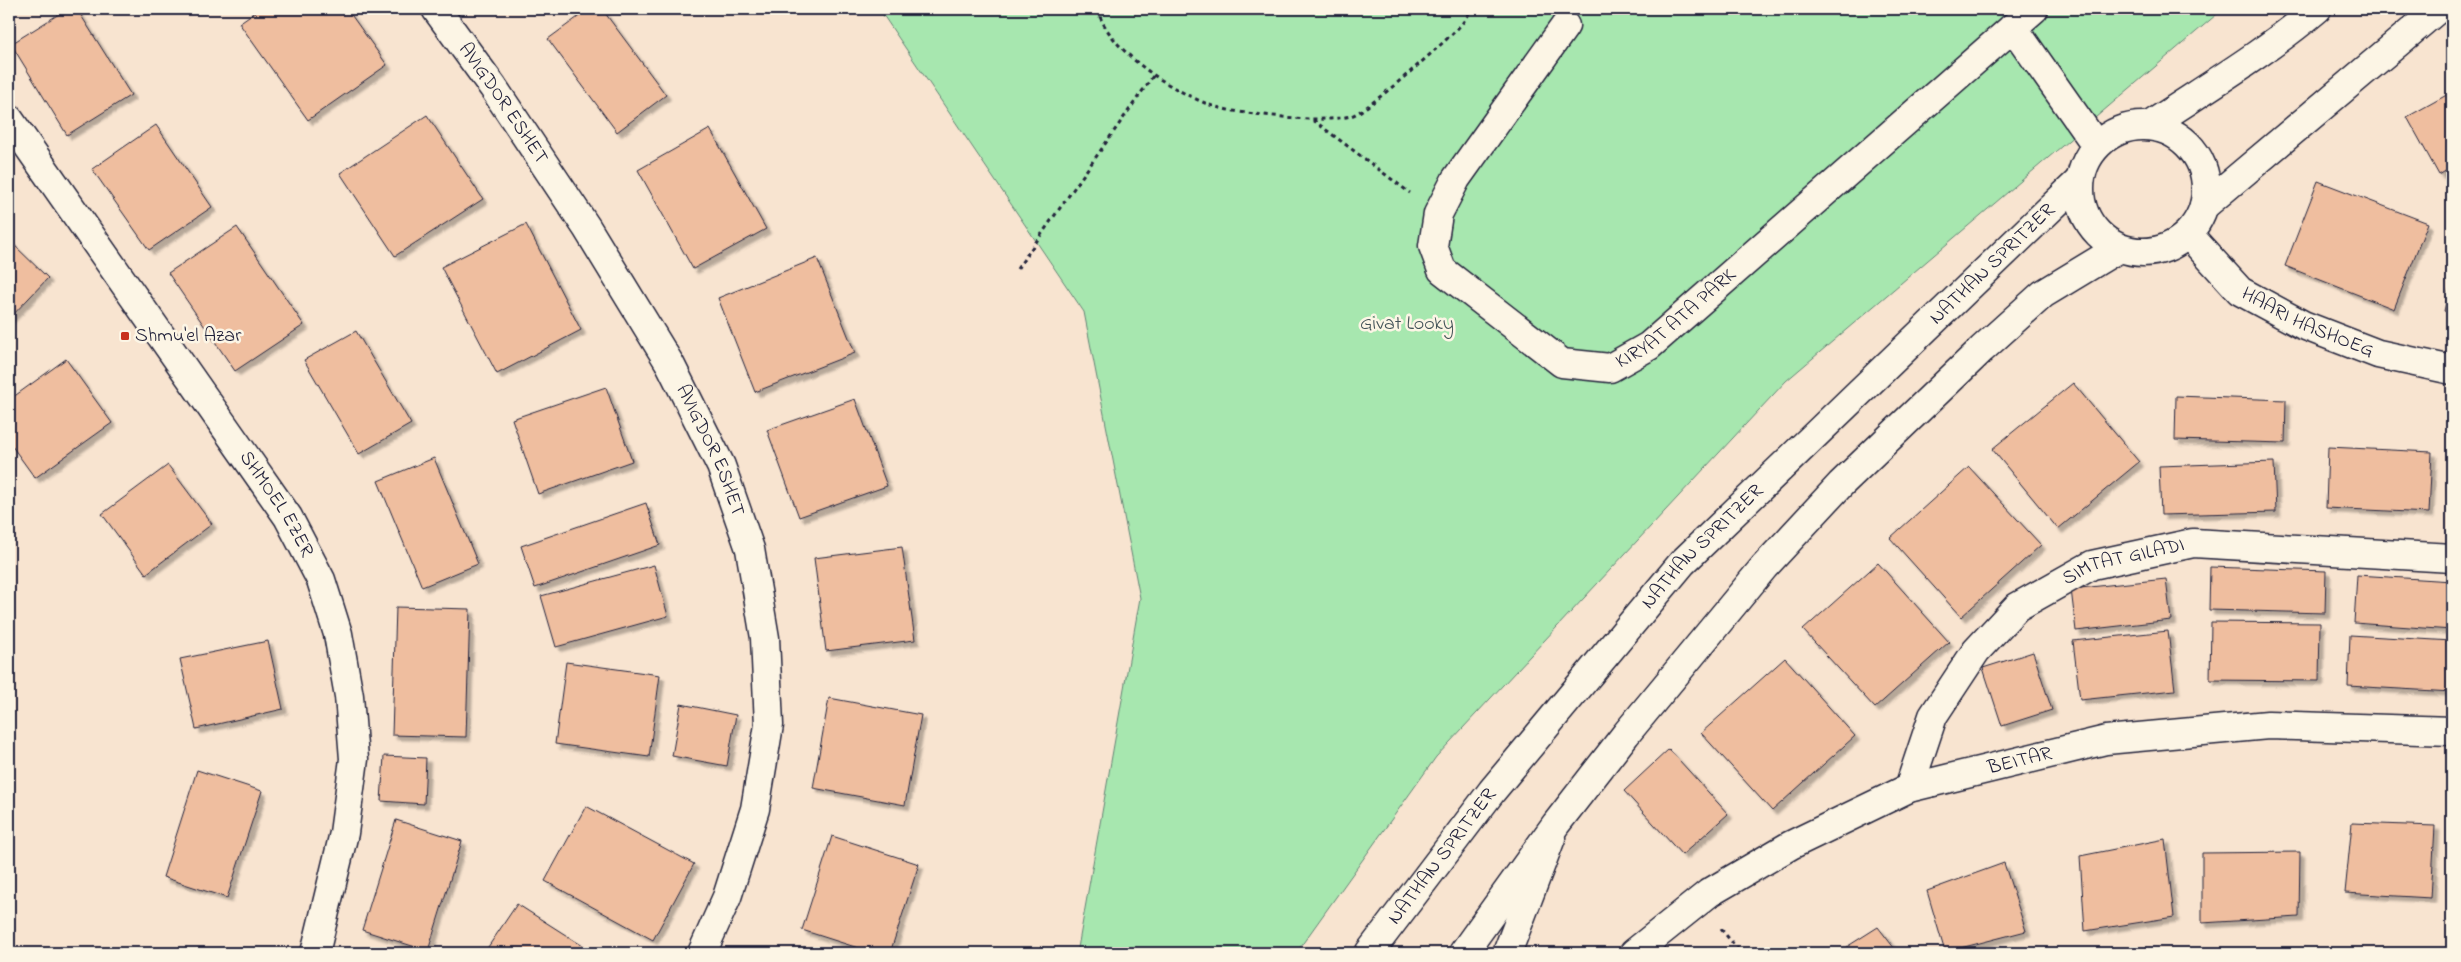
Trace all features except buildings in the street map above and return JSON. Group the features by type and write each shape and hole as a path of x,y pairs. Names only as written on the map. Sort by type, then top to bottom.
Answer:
{"street":[{"name":"AVIGDOR ESHET","path":"436,9 493,87 587,228 670,364 721,466 750,550 765,638 769,725 755,809 728,897 702,953"},
{"name":"KIRYAT ATA PARK","path":"1565,26 1456,178 1438,214 1433,246 1442,270 1562,363 1610,368 1649,346 2034,9"},
{"path":"2149,126 2218,79 2259,55 2317,9"},
{"path":"2204,206 2438,9"},
{"path":"2013,27 2096,145"},
{"name":"SHMOEL EZER","path":"9,119 288,517 321,580 338,634 349,696 354,759 344,833 315,953"},
{"path":"2149,126 2170,132 2188,144 2201,163 2206,184 2204,206 2198,221 2188,234 2172,245 2155,251 2137,253 2119,248 2101,237 2088,221 2080,202 2079,181 2085,162 2096,145 2112,133 2130,127 2149,126"},
{"name":"NATHAN SPRITZER","path":"1369,953 1492,791 1682,564 2079,181"},
{"name":"HAARI HASHOEG","path":"2188,234 2240,291 2302,325 2378,354 2452,370"},
{"path":"1463,953 1556,824 1626,734 1764,567 1842,484 1915,411 2043,294 2119,248"},
{"name":"SIMTAT GILADI","path":"1909,788 1933,716 1976,651 2017,607 2092,565 2193,543 2452,558"},
{"name":"BEITAR","path":"1634,953 1708,893 1791,845 1909,788 2106,740 2268,725 2452,731"},
{"path":"1507,953 1556,824"}],"path":[{"path":"1097,9 1100,17 1125,52 1152,76 1206,104 1244,112 1313,120 1353,116 1398,81 1459,26 1472,9"},
{"path":"1016,269 1152,76"},
{"path":"1313,120 1438,214"}],"green space":[{"name":"Givat Looky","path":"879,9 2223,9 1786,381 1436,757 1296,953 1088,953 1078,948 1140,598 1084,312"}],"place":[{"name":"Shmu'el Azar","path":"125,336"}]}
